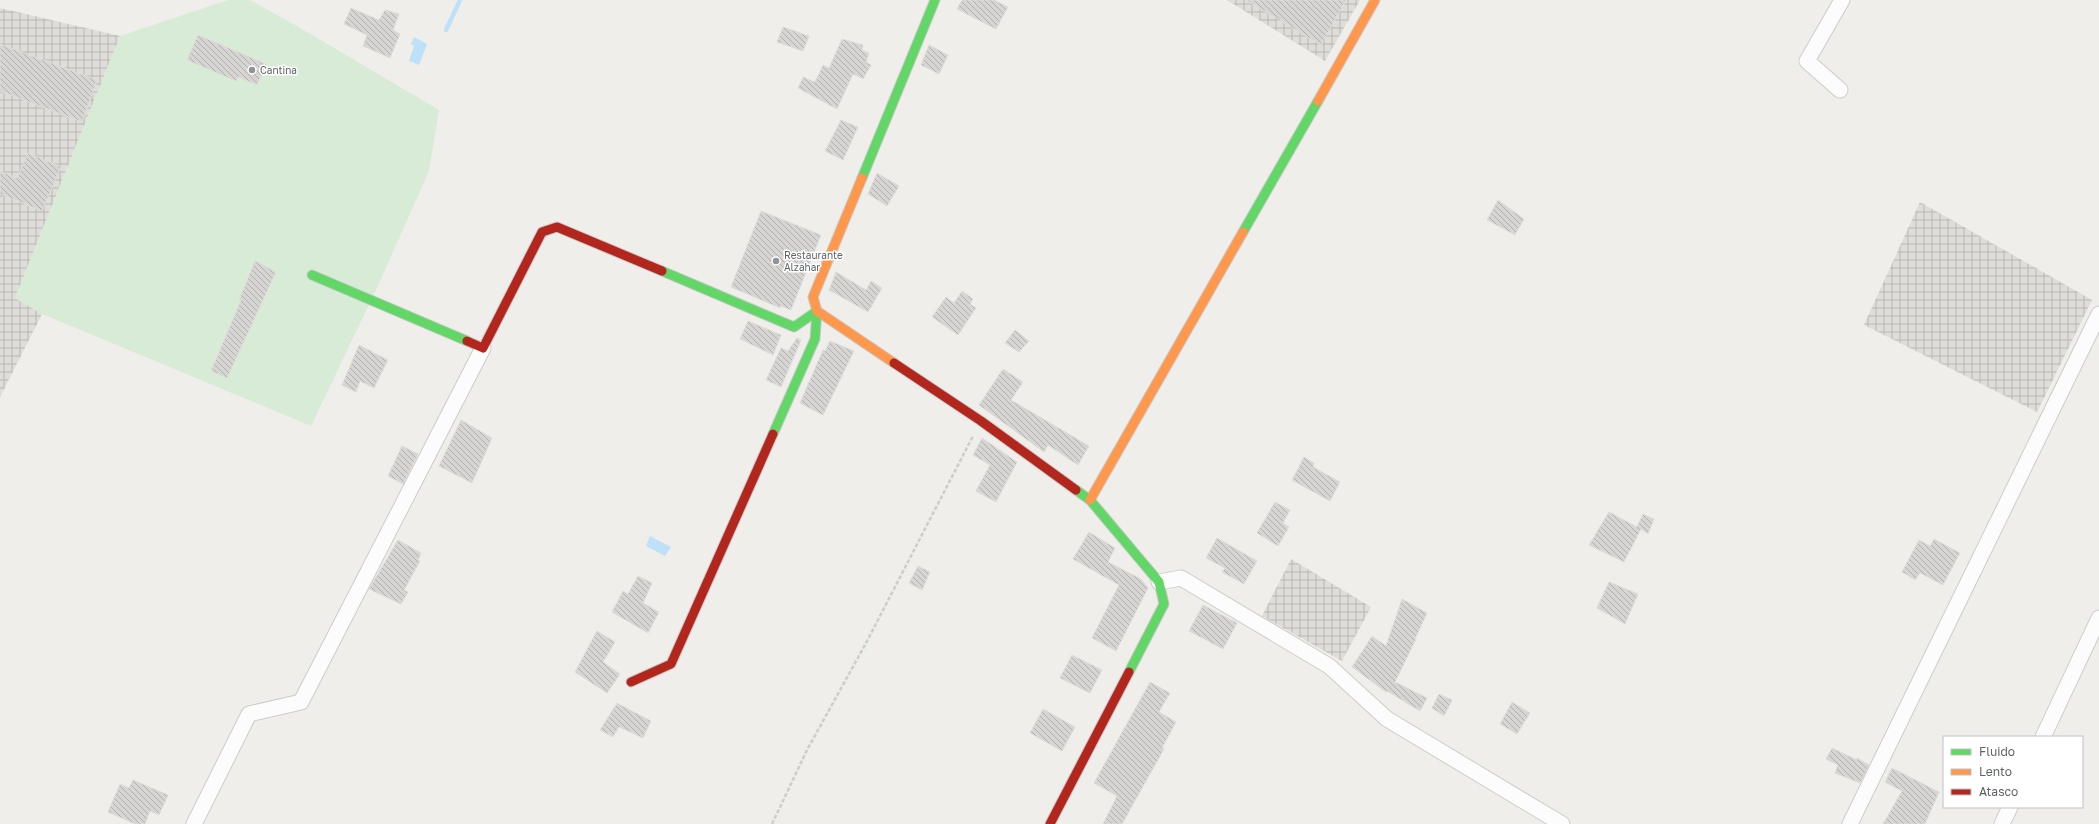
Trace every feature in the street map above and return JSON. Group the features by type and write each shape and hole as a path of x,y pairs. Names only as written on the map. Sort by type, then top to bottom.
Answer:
{"street":[{"path":"631,682 671,664 815,339 817,310 813,297 935,0"},
{"path":"1090,500 1375,0"},
{"path":"1840,90 1807,61 1842,0"},
{"path":"194,824 249,714 301,702 542,232 558,227 794,327 817,310"},
{"path":"312,275 483,348"},
{"path":"817,310 981,421 1090,500 1159,582 1164,604 1050,824"},
{"path":"1850,824 2099,314"},
{"path":"1159,582 1180,578 1329,666 1387,719 1562,824"},
{"path":"2043,736 2099,618"},
{"path":"2002,824 2010,808"}],"path":[{"path":"772,824 796,774 981,421"}],"shaded area":[{"path":"1227,0 1360,0 1325,61"},
{"path":"0,8 120,36 15,298 42,314 0,397"},
{"path":"1920,202 2092,300 2037,412 1864,325"},
{"path":"1291,559 1371,607 1342,661 1262,616"}],"green space":[{"path":"228,0 250,0 439,110 429,171 376,290 311,426 42,314 15,298 120,36"}],"water":[{"path":"414,37 427,44 419,65 409,61 414,46 411,44"},
{"path":"650,536 671,547 665,556 646,546"}],"building":[{"path":"962,0 994,0 1008,7 996,29 957,9"},
{"path":"1246,0 1346,0 1321,45"},
{"path":"351,8 379,20 385,10 399,14 393,30 400,34 390,58 363,46 367,35 344,24"},
{"path":"783,27 809,36 803,51 777,42"},
{"path":"198,35 266,64 257,85 238,77 236,81 187,60"},
{"path":"842,39 863,45 862,50 869,53 866,62 871,65 863,79 853,74 837,109 798,88 803,77 815,82 823,65 829,68"},
{"path":"0,44 97,80 82,122 0,91"},
{"path":"929,45 948,55 939,74 921,65"},
{"path":"841,120 858,127 843,160 825,151"},
{"path":"28,153 61,167 42,211 0,194 0,171 17,178"},
{"path":"877,173 899,186 887,206 868,194"},
{"path":"1498,200 1524,219 1515,235 1487,220"},
{"name":"Restaurante Alzahar","path":"761,211 821,235 791,310 781,306 780,308 731,287"},
{"path":"255,261 276,272 227,378 211,371 241,300 239,300"},
{"path":"836,272 866,290 871,281 882,288 868,312 829,290"},
{"path":"962,291 973,299 970,304 976,308 958,335 932,317 946,297 954,303"},
{"path":"748,321 781,335 773,355 740,339"},
{"path":"1015,330 1029,341 1019,352 1005,343"},
{"path":"797,338 801,340 781,387 766,380 781,348 788,351"},
{"path":"830,341 854,351 823,415 800,403 823,350 825,351"},
{"path":"359,345 388,360 374,388 360,381 356,392 342,385"},
{"path":"1003,369 1023,382 1011,400 1089,446 1078,465 1048,445 1044,452 979,405"},
{"path":"461,420 492,438 472,483 439,466"},
{"path":"982,438 1017,462 996,502 976,491 990,465 973,455"},
{"path":"402,446 418,454 403,484 388,476"},
{"path":"1304,457 1314,463 1313,467 1340,482 1330,501 1292,480"},
{"path":"1275,502 1290,510 1283,523 1289,527 1278,546 1257,533"},
{"path":"1609,512 1637,527 1643,514 1654,519 1648,534 1641,529 1624,562 1589,545"},
{"path":"1089,532 1115,548 1108,562 1141,579 1148,588 1116,651 1092,638 1119,585 1073,559"},
{"path":"1217,538 1257,561 1244,584 1222,572 1225,568 1206,558"},
{"path":"1934,539 1960,553 1943,585 1920,573 1915,580 1902,572 1919,540 1930,546"},
{"path":"398,540 421,553 418,560 420,561 404,590 408,592 401,604 369,589"},
{"path":"918,566 930,572 922,590 909,583"},
{"path":"638,576 652,583 643,603 659,612 648,633 612,612 623,591 628,594"},
{"path":"1609,582 1638,594 1625,624 1597,608"},
{"path":"1402,599 1427,613 1395,682 1427,698 1420,711 1387,691 1386,692 1352,667 1372,636 1386,646"},
{"path":"1203,605 1237,623 1223,649 1189,631"},
{"path":"597,631 615,642 603,662 620,674 607,693 575,672"},
{"path":"1072,655 1102,670 1090,693 1060,678"},
{"path":"1150,682 1170,693 1159,712 1176,722 1162,748 1164,749 1122,824 1103,824 1117,796 1094,783"},
{"path":"1439,694 1452,700 1444,716 1432,708"},
{"path":"1512,702 1530,713 1517,734 1500,724"},
{"path":"617,703 651,721 643,738 619,727 613,737 600,730"},
{"path":"1043,709 1075,727 1062,751 1030,733"},
{"path":"1832,748 1857,760 1857,758 1869,765 1860,783 1835,773 1838,765 1826,759"},
{"path":"1892,768 1939,792 1925,824 1883,824 1902,791 1885,782"},
{"path":"133,780 168,795 159,815 150,811 145,824 135,824 108,812 120,784 129,788"}],"waterway":[{"path":"446,30 460,0"}],"traffic: fast":[{"path":"862,178 935,0"},
{"path":"1243,232 1318,101"},
{"path":"662,271 794,327 817,311 815,339 773,434"},
{"path":"312,275 467,341"},
{"path":"1076,490 1090,500 1159,582 1164,604 1129,672"}],"traffic: slow":[{"path":"1318,101 1375,0"},
{"path":"862,178 813,297 817,311 894,363"},
{"path":"1090,500 1243,232"}],"traffic: jam":[{"path":"467,341 483,348 542,232 557,227 662,271"},
{"path":"894,363 981,421 1076,490"},
{"path":"631,682 671,664 773,434"},
{"path":"1050,824 1129,672"}],"place":[{"name":"Cantina","path":"252,70"},
{"name":"Restaurante Alzahar","path":"776,261"}]}
